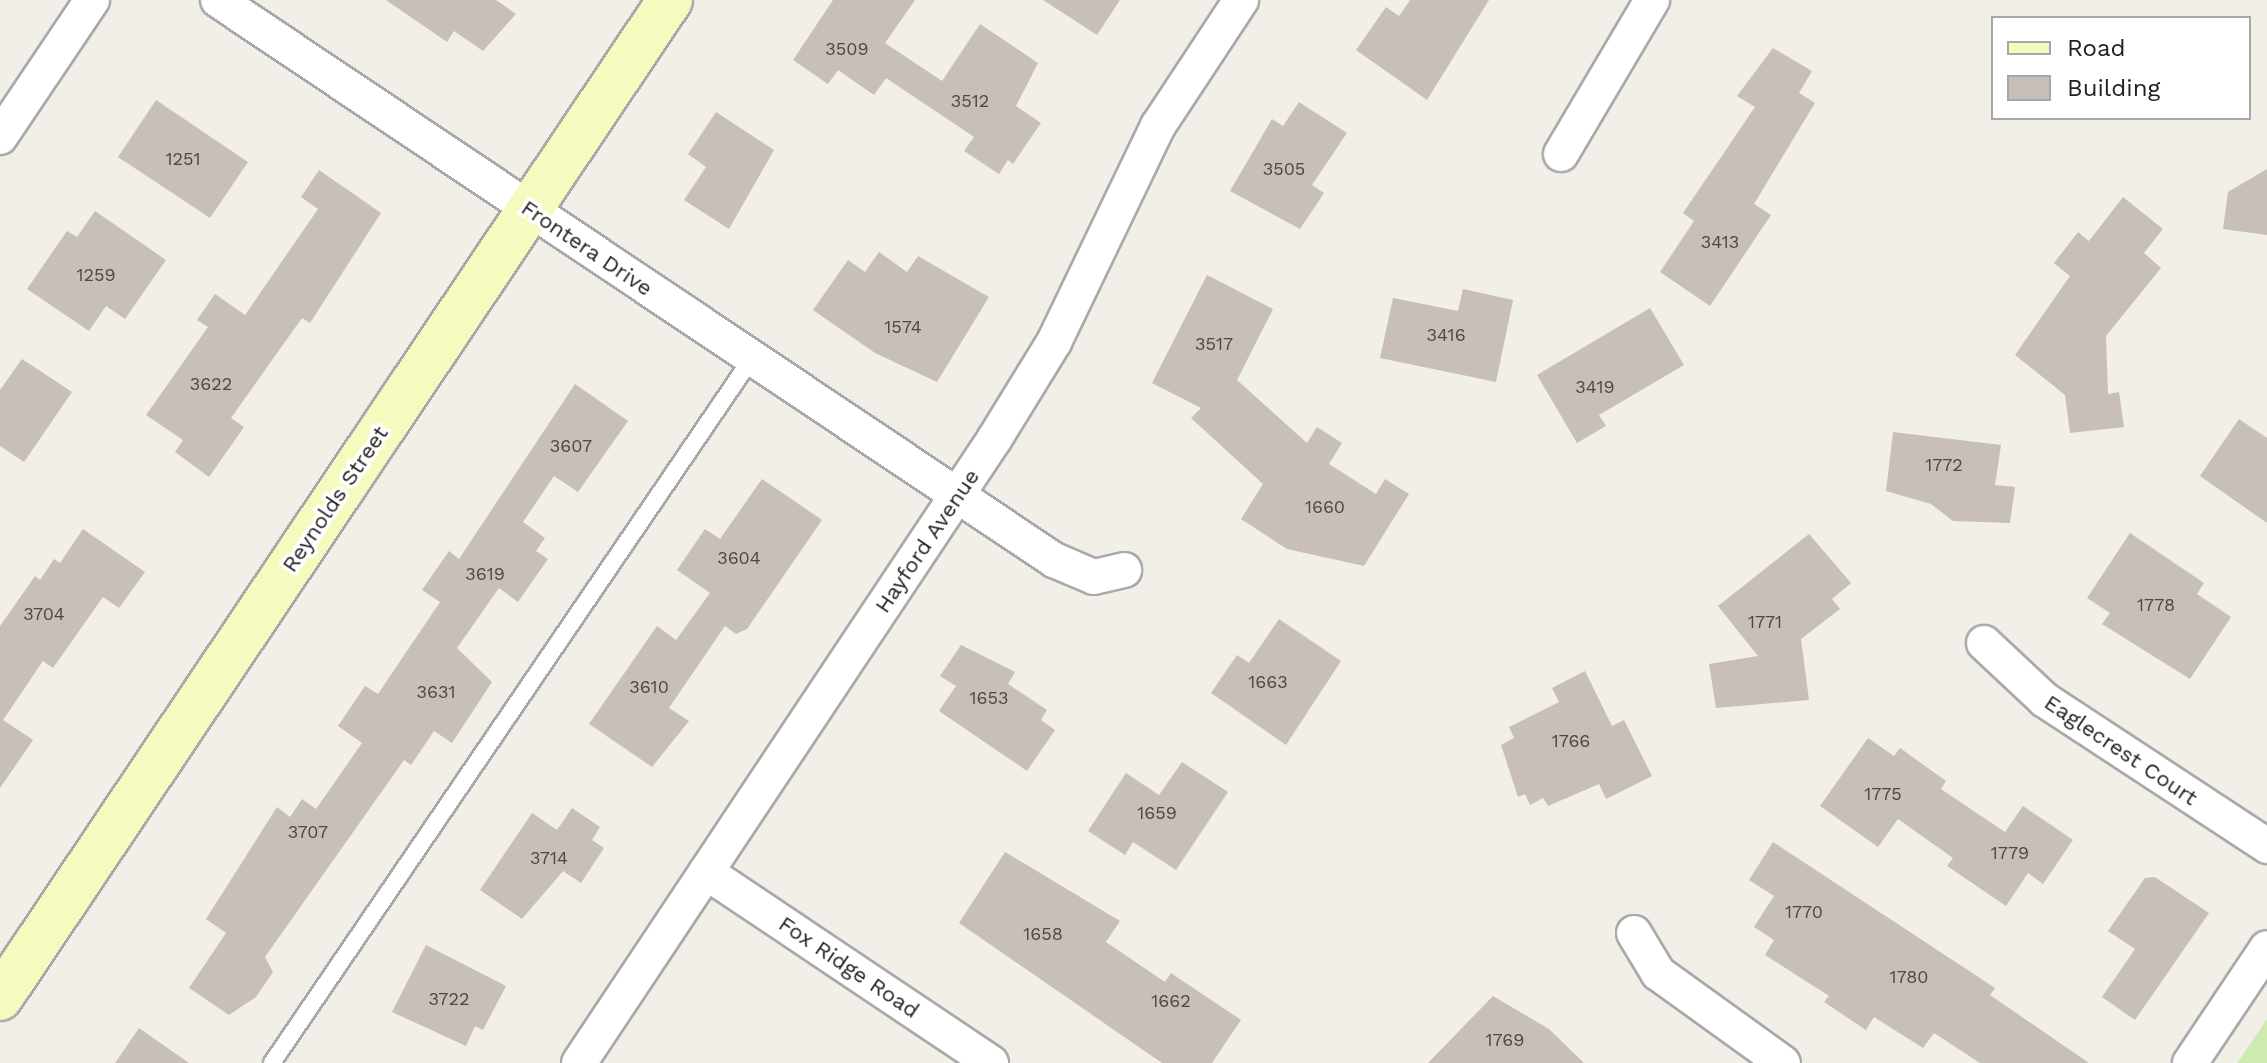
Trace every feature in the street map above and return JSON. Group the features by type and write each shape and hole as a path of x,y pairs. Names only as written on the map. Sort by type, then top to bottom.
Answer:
{"street":[{"path":"0,137 92,0"},
{"name":"Frontera Drive","path":"218,0 1054,560 1094,577 1124,570"},
{"name":"Reynolds Street","path":"0,998 670,0"},
{"name":"Hayford Avenue","path":"579,1063 957,496 1054,342 1158,126 1241,0"},
{"path":"1561,154 1652,0"},
{"name":"Eaglecrest Court","path":"1984,643 2045,700 2267,846"},
{"name":"Fox Ridge Road","path":"706,872 991,1063"},
{"path":"1634,933 1658,973 1783,1063"},
{"path":"2190,1063 2267,948"}],"lane":[{"path":"272,1063 752,358"}],"green space":[{"path":"2267,1019 2267,1063 2237,1063"}],"building":[{"path":"386,0 496,0 516,14 483,51 454,31 447,42"},
{"path":"833,0 915,0 885,43 942,81 980,24 1038,63 1016,106 1041,123 1013,164 1008,160 999,174 964,151 974,137 886,78 874,95 838,70 828,84 793,60"},
{"path":"1043,0 1120,0 1097,35"},
{"path":"1410,0 1489,0 1427,100 1356,50 1386,7 1399,16"},
{"path":"1773,48 1812,71 1799,93 1815,103 1754,204 1771,215 1710,306 1660,272 1694,221 1683,213 1755,107 1737,96"},
{"path":"156,100 248,162 210,218 118,157"},
{"path":"1299,102 1347,133 1312,185 1324,193 1300,229 1230,191 1272,119 1283,126"},
{"path":"716,112 774,150 729,229 684,200 706,167 688,154"},
{"path":"2267,169 2267,235 2223,229 2228,192"},
{"path":"319,170 381,213 310,323 302,318 231,418 244,427 209,477 175,452 183,440 146,415 208,327 197,320 215,294 245,315 318,209 301,197"},
{"path":"2123,197 2163,229 2144,253 2161,268 2106,336 2108,394 2119,392 2124,427 2070,433 2065,395 2015,355 2070,276 2054,263 2078,232 2089,241"},
{"path":"95,211 166,260 125,319 106,306 89,331 27,289 67,231 77,237"},
{"path":"879,252 907,272 918,256 989,297 937,382 875,353 813,310 848,260 865,272"},
{"path":"1207,275 1273,309 1237,380 1307,443 1317,427 1342,443 1329,464 1376,494 1385,479 1409,494 1364,566 1287,549 1241,519 1263,484 1191,418 1201,408 1152,383"},
{"path":"1463,289 1513,300 1496,382 1380,358 1393,298 1458,311"},
{"path":"1650,308 1684,365 1599,415 1606,426 1577,443 1537,375"},
{"path":"22,359 72,392 24,462 0,446 0,390"},
{"path":"575,384 628,421 578,492 554,476 523,522 545,538 536,551 548,559 518,602 499,588 457,648 492,682 452,743 434,731 411,765 404,760 265,957 273,972 256,997 229,1015 189,988 226,933 206,919 277,807 290,817 302,799 316,809 362,743 338,726 365,686 378,694 440,602 422,590 449,551 459,559"},
{"path":"2239,419 2267,438 2267,523 2200,476"},
{"path":"1893,432 2001,445 1995,485 2015,487 2010,523 1953,521 1931,504 1886,491"},
{"path":"762,479 822,520 747,629 736,634 725,626 669,708 689,721 652,767 589,724 657,626 676,640 710,593 677,570 705,529 720,539"},
{"path":"83,529 145,572 119,608 103,597 53,668 43,661 3,720 33,740 0,788 0,626 35,576 40,580 54,559 60,563"},
{"path":"2130,533 2204,583 2197,594 2231,617 2190,679 2102,624 2110,613 2087,598"},
{"path":"1809,534 1851,583 1832,599 1840,609 1801,639 1809,700 1716,708 1709,664 1758,656 1718,606"},
{"path":"1279,619 1341,661 1286,745 1211,693 1237,655 1249,663"},
{"path":"961,645 1015,672 1008,684 1047,710 1041,720 1055,730 1027,771 939,711 956,686 940,676"},
{"path":"1585,671 1612,726 1624,720 1652,776 1606,799 1599,784 1548,806 1543,798 1530,805 1525,794 1518,797 1501,745 1514,738 1509,727 1559,702 1552,688"},
{"path":"1868,738 1894,756 1900,748 1946,781 1941,789 2005,832 2023,806 2073,840 2043,884 2028,873 2006,906 1947,866 1953,858 1898,819 1878,847 1820,806"},
{"path":"1182,762 1228,792 1176,870 1133,842 1125,855 1088,831 1126,773 1159,795"},
{"path":"572,808 600,827 592,840 604,848 581,883 563,871 522,919 480,890 532,813 557,830"},
{"path":"1773,842 1995,988 1990,995 2089,1063 1980,1063 1934,1033 1923,1048 1874,1017 1866,1030 1824,1002 1829,996 1765,955 1774,940 1754,927 1774,896 1749,880"},
{"path":"1005,852 1120,921 1106,942 1165,982 1171,973 1241,1020 1212,1063 1162,1063 959,923"},
{"path":"2155,877 2209,913 2135,1020 2102,997 2135,949 2108,931 2145,878"},
{"path":"426,945 506,986 483,1030 475,1026 466,1046 392,1012"},
{"path":"1493,996 1549,1029 1584,1063 1428,1063"},
{"path":"139,1028 189,1063 115,1063"}]}
